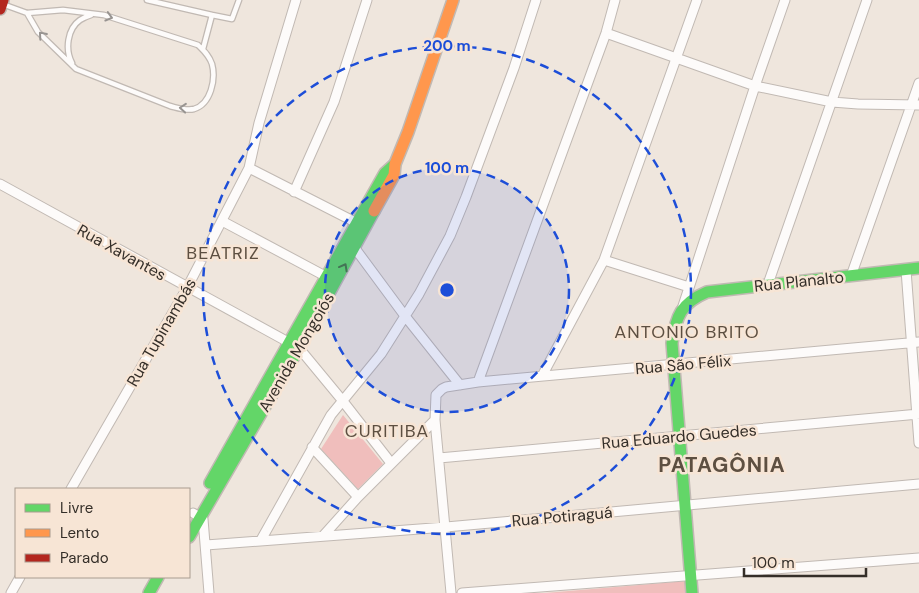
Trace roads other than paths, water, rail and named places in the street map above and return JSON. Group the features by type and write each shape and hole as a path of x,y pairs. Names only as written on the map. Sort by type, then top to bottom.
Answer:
{"street":[{"name":"Rua Tupinambás","path":"72,488 187,288 250,168 259,123 296,0"},
{"path":"294,192 334,102 367,0"},
{"name":"Avenida Mongoiós","path":"190,533 194,516 354,247 394,175 395,164 408,132 453,0"},
{"path":"261,540 312,447 342,400 380,354 405,316 450,236 514,68 536,0"},
{"path":"478,382 606,33 615,0"},
{"path":"542,376 604,260 697,0"},
{"path":"692,593 673,365 672,343 674,325 690,287 785,0"},
{"path":"768,284 867,0"},
{"path":"606,33 755,86 832,102 915,105"},
{"path":"851,276 915,105 919,83"},
{"name":"Avenida Mongoiós","path":"294,346 327,277 356,223 385,173 395,164"},
{"path":"250,168 356,223"},
{"name":"Rua Xavantes","path":"0,184 294,346 342,400 391,463"},
{"path":"222,221 327,277"},
{"path":"354,247 405,316 460,385"},
{"path":"604,260 690,287"},
{"name":"Rua Planalto","path":"683,306 707,292 919,268"},
{"path":"906,270 915,342 919,442"},
{"name":"Rua São Félix","path":"436,420 436,395 446,387 478,382 915,342"},
{"name":"Rua Eduardo Guedes","path":"439,458 918,414"},
{"path":"436,420 451,593"},
{"path":"323,536 391,463 436,420"},
{"path":"312,447 358,497"},
{"name":"Rua Potiraguá","path":"206,545 446,527 919,484"},
{"path":"194,516 202,519 206,545 209,593"},
{"path":"462,593 919,558"},
{"path":"11,593 19,578"},
{"path":"149,593 157,578"},
{"path":"158,593 166,578"}],"lane":[{"path":"147,0 163,2 230,19 233,18 239,0"},
{"path":"2,4 27,13 63,10 104,15 198,45 207,54 212,65 213,79 210,92 204,102 195,108 184,109 170,106 76,69 38,32 27,13"},
{"path":"76,69 70,60 69,38 76,23 92,14"},
{"path":"203,50 212,15"}],"district":[{"name":"BEATRIZ","path":"223,253"},
{"name":"ANTONIO BRITO","path":"687,332"},
{"name":"CURITIBA","path":"387,431"},
{"name":"PATAGÔNIA","path":"722,465"}]}
